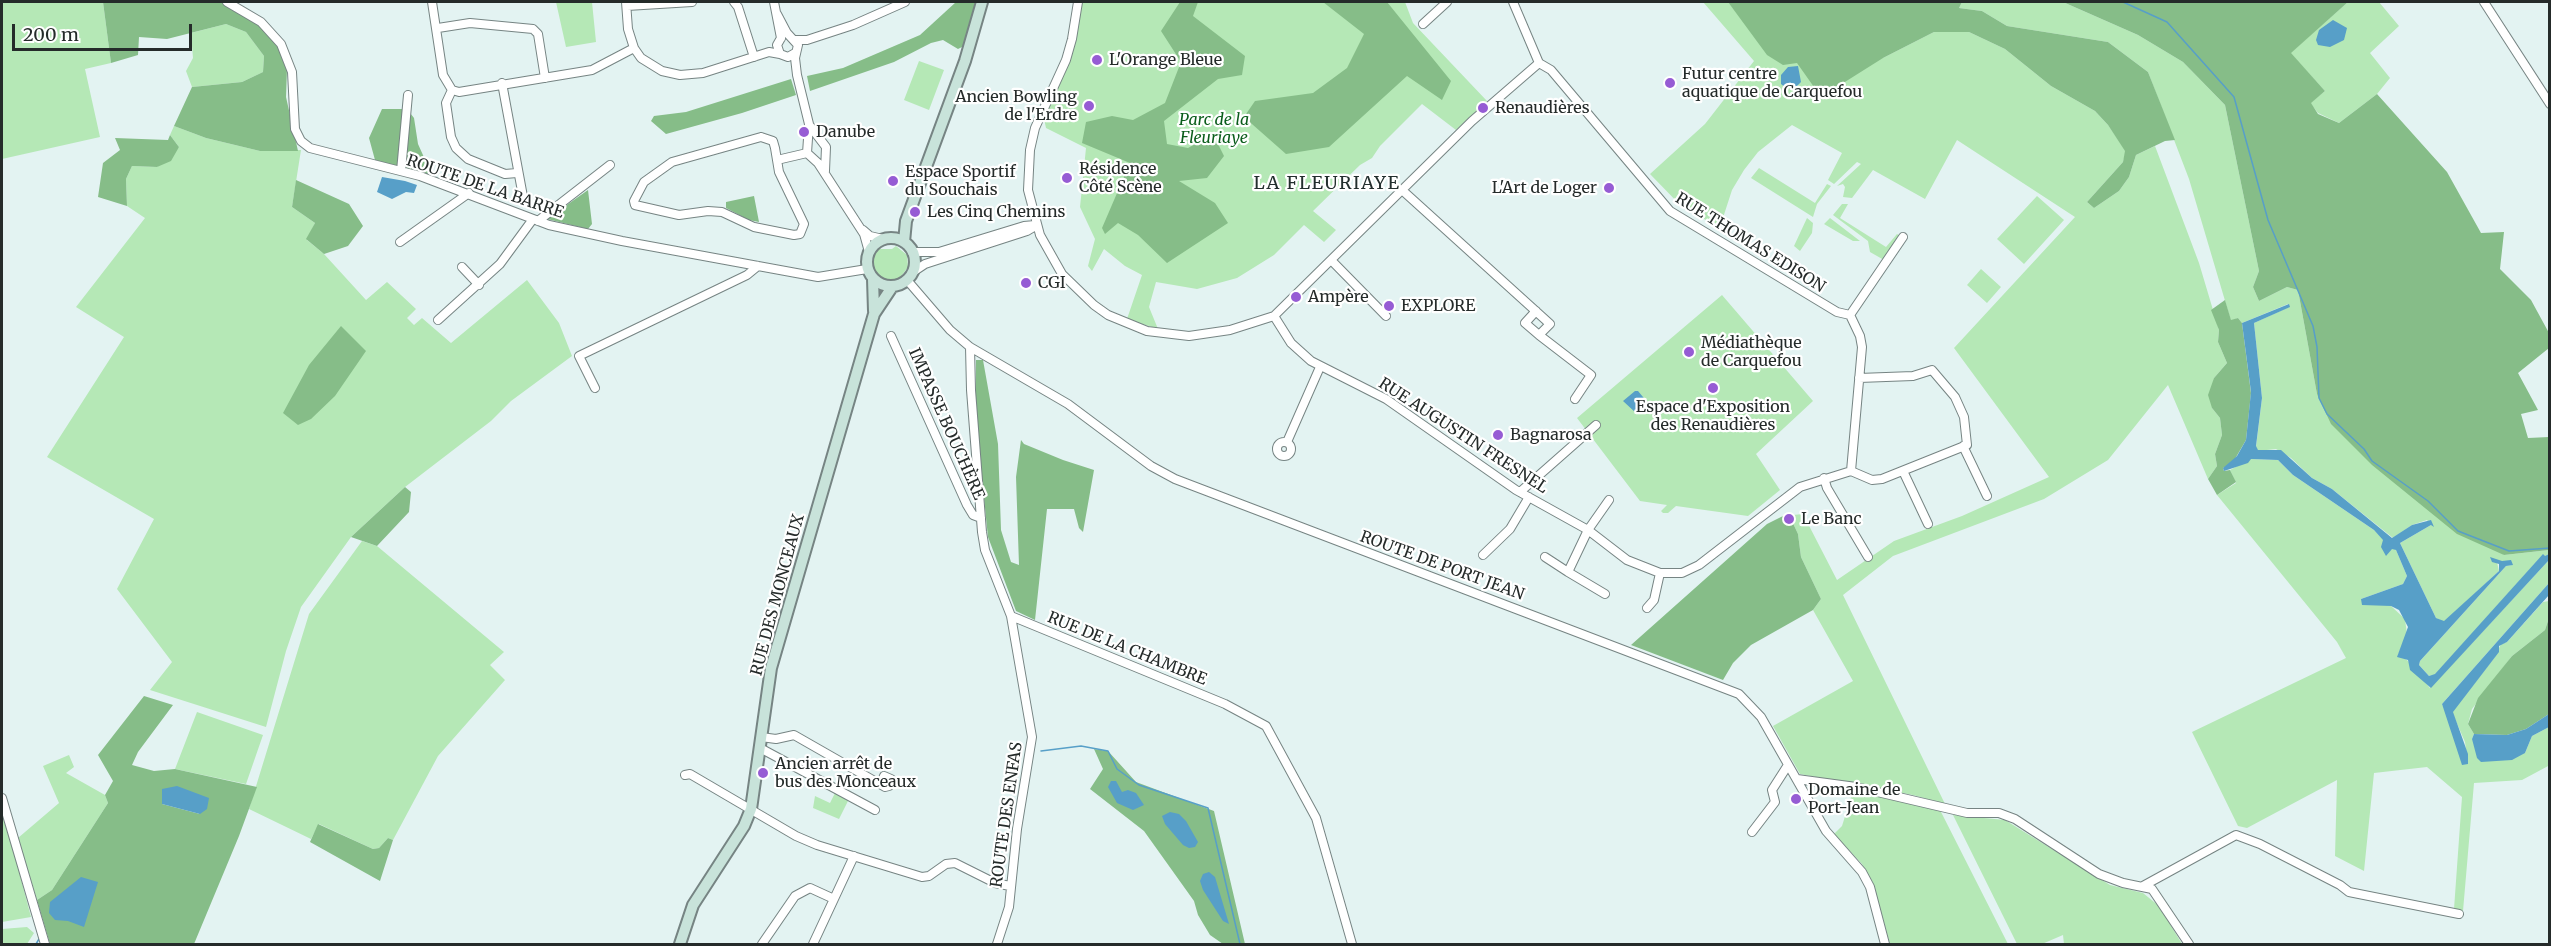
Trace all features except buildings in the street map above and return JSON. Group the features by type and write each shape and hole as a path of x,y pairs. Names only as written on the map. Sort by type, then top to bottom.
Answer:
{"main road":[{"path":"904,242 906,221 965,61 982,2"},
{"path":"887,239 904,242 912,252 915,262 910,276 892,286 882,285 873,279 867,269 869,252 906,221"},
{"name":"RUE DES MONCEAUX","path":"873,279 874,314"},
{"name":"RUE DES MONCEAUX","path":"680,945 693,905 744,826 751,809 771,668 874,314 892,286"}],"street":[{"name":"ROUTE DE LA BARRE","path":"227,2 261,22 281,44 292,72 295,129 301,141 321,153 401,171 469,193 535,220 622,241 818,277 867,269"},
{"path":"432,2 438,28 443,75 452,90 467,93 502,83 592,70 633,48"},
{"path":"692,2 626,4 628,29 633,48 652,66 680,75 703,73 788,47 887,12 906,2"},
{"path":"734,2 738,7 754,57"},
{"path":"774,2 797,75 809,124 807,153"},
{"path":"1078,2 1066,60 1035,128 1030,150 1028,190 1037,225 1052,260 1071,285 1094,305 1129,324 1156,332 1189,336 1230,330 1274,316 1472,122 1539,63 1514,2"},
{"path":"1423,24 1447,2"},
{"path":"2484,2 2550,104"},
{"path":"438,28 470,23 533,29 538,34 545,78"},
{"name":"RUE THOMAS EDISON","path":"1539,63 1551,70 1670,211 1837,312 1850,315"},
{"path":"502,83 524,202"},
{"path":"452,90 446,103 451,137 456,148 477,163 505,174 517,173"},
{"path":"401,171 408,95"},
{"path":"809,124 826,147 825,175"},
{"path":"760,136 773,141 777,160 779,172 804,224 800,234 794,235 754,227 722,212 679,215 635,205 634,201 644,182 672,162 760,136"},
{"path":"809,142 819,140"},
{"path":"807,153 815,160 860,227 870,236 887,239"},
{"path":"777,160 807,153"},
{"path":"815,160 824,156"},
{"path":"438,320 479,285 505,258 535,220 610,165"},
{"path":"1402,190 1550,324 1539,335"},
{"path":"400,242 469,193"},
{"path":"912,252 939,252 1023,226 1037,225"},
{"path":"910,276 925,264 1027,231 1037,225"},
{"path":"860,227 869,252"},
{"path":"1851,471 1860,336 1850,315 1903,237"},
{"path":"1331,260 1386,316"},
{"path":"595,388 579,356 747,275 758,266"},
{"path":"462,267 479,285"},
{"name":"ROUTE DE PORT JEAN","path":"910,276 950,330 970,346 1068,404 1151,466 1175,480 1729,688 1756,709 1826,831 1862,872 1870,887 1885,945"},
{"path":"1536,311 1525,323 1591,375 1575,399"},
{"name":"RUE AUGUSTIN FRESNEL","path":"1274,316 1291,343 1320,367 1370,390 1403,410 1520,492 1588,530 1627,560 1660,573 1682,573 1699,565 1800,487 1824,478"},
{"name":"IMPASSE BOUCHÈRE","path":"891,336 967,505 973,515 981,518"},
{"path":"970,346 985,550 1011,616"},
{"path":"1287,442 1320,367"},
{"path":"1859,378 1913,376 1932,370 1955,397 1964,417 1968,445 1903,471 1872,480 1851,471 1824,478 1827,488 1868,557"},
{"path":"1520,492 1596,425"},
{"path":"1963,446 1987,496"},
{"path":"1903,471 1928,524"},
{"path":"1483,555 1510,529 1529,497"},
{"path":"1568,572 1588,530 1608,501"},
{"path":"1545,557 1605,594"},
{"path":"1647,608 1654,600 1660,573"},
{"name":"ROUTE DES ENFAS","path":"997,945 1006,922 1032,737 1011,616"},
{"name":"RUE DE LA CHAMBRE","path":"1011,616 1225,704 1266,726 1316,818 1352,945"},
{"path":"761,743 794,735 881,784"},
{"path":"761,743 875,810"},
{"path":"1752,832 1775,802 1772,790 1788,765"},
{"path":"685,774 690,774 796,836 854,856 926,877 946,864 955,863 995,883 1010,886"},
{"path":"1797,779 1856,787 1967,813 1999,813 2015,819 2099,874 2152,890 2163,903 2189,945"},
{"path":"2,798 45,945"},
{"path":"2143,886 2236,835 2270,849 2340,885 2349,892 2458,914"},
{"path":"813,945 854,856"},
{"path":"762,944 795,896 810,888 834,899"}],"green space":[{"path":"2,2 103,2 111,63 85,69 100,137 2,159"},
{"path":"103,2 221,2 263,28 277,45 287,69 286,97 298,151 260,151 206,138 174,126 192,87 242,82 263,72 264,56 246,32 226,24 167,39 139,37 138,55 111,63"},
{"path":"556,2 592,2 596,42 566,47"},
{"path":"956,2 976,2 966,45 958,49 943,40 931,43 894,62 810,91 807,76 843,68 920,35"},
{"name":"Parc de la Fleuriaye","path":"1079,2 1405,2 1413,23 1487,101 1456,130 1422,104 1380,146 1372,158 1360,165 1313,211 1336,230 1324,242 1304,225 1274,255 1237,278 1197,289 1156,282 1149,307 1158,329 1127,319 1142,275 1125,266 1104,249 1092,271 1088,266 1095,239 1080,207 1086,148 1046,128 1043,114 1077,25"},
{"path":"1180,2 1198,2 1193,16 1245,56 1242,75 1218,79 1164,121 1167,144 1188,148 1213,134 1224,156 1207,178 1179,181 1215,203 1228,223 1167,263 1138,235 1118,223 1105,234 1102,228 1130,163 1082,143 1086,122 1112,116 1133,120 1165,103 1181,62 1161,31"},
{"path":"1323,2 1387,2 1451,81 1442,100 1407,76 1329,147 1286,154 1244,117 1255,101 1313,93 1347,68 1364,34"},
{"path":"1703,2 1728,2 1742,18 1797,63 1883,58 1934,32 1969,32 2005,49 2051,86 2095,111 2126,151 2123,162 2087,202 2094,208 2119,191 2129,177 2136,155 2155,146 2199,263 2219,330 2218,342 2227,363 2214,378 2212,408 2220,418 2222,435 2215,454 2217,466 2208,479 2168,385 2108,460 2044,499 1893,556 1843,595 1945,804 1913,795 1800,774 1773,726 1853,681 1813,610 1821,599 1801,557 1798,534 1791,519 1783,516 1803,514 1837,580 1894,541 1962,516 2049,477 1954,348 2075,217 1957,140 1925,199 1873,170 1852,198 1843,197 1845,187 1843,184 1837,186 1861,164 1857,162 1834,184 1828,180 1842,153 1792,125 1758,152 1744,170 1732,190 1720,227 1684,209 1650,174 1705,124 1754,61"},
{"path":"1728,2 1962,2 1959,8 1982,11 2007,26 2108,42 2148,72 2175,140 2165,141 2136,155 2129,177 2119,191 2094,208 2087,202 2123,162 2125,151 2108,125 2095,111 2051,86 2005,49 1969,32 1934,32 1883,58 1821,97 1797,63 1783,65 1767,55"},
{"path":"1962,2 2063,2 2138,35 2183,62 2225,105 2259,271 2253,287 2259,301 2287,287 2298,290 2317,394 2504,555 2549,550 2549,554 2538,560 2435,675 2429,676 2419,665 2420,661 2506,566 2512,565 2497,562 2499,571 2444,622 2436,618 2400,543 2431,525 2427,520 2412,525 2393,538 2332,489 2312,478 2291,458 2276,449 2258,451 2256,447 2262,398 2254,323 2289,307 2288,304 2242,323 2238,318 2231,321 2189,179 2148,72 2108,42 2007,26 1982,11 1959,8"},
{"path":"2063,2 2348,2 2291,53 2325,91 2311,103 2318,114 2339,123 2377,94 2447,172 2481,233 2504,232 2500,269 2531,300 2549,333 2549,348 2518,373 2538,410 2521,414 2528,438 2549,437 2549,550 2504,555 2457,534 2372,465 2331,424 2317,394 2298,290 2287,287 2259,301 2253,287 2259,271 2225,105 2183,62 2138,35"},
{"path":"2348,2 2379,2 2399,26 2370,53 2390,78 2377,94 2339,123 2318,113 2310,103 2325,91 2290,53"},
{"path":"226,24 246,32 264,56 263,72 242,82 192,87 186,71 193,58 191,33"},
{"path":"919,61 944,70 929,110 904,100"},
{"path":"791,79 796,95 742,113 666,134 651,121 654,116 686,112"},
{"path":"382,109 407,109 414,118 418,144 427,164 428,179 375,160 369,138"},
{"path":"174,126 206,138 260,151 301,150 292,207 315,223 307,240 324,254 366,300 387,282 416,309 407,318 414,325 422,318 451,343 527,280 559,323 572,356 511,401 491,421 405,487 351,537 301,607 286,651 266,727 150,690 172,662 117,589 154,519 47,457 124,337 76,307 145,218 127,206 126,179 132,166 157,167 179,147 170,135"},
{"path":"170,135 179,147 171,161 157,167 132,166 126,179 127,206 98,197 103,163 120,150 115,138 168,140"},
{"path":"1759,168 1815,203 1827,184 1831,186 1817,204 1813,217 1751,178"},
{"path":"296,180 349,204 363,226 348,246 324,254 306,239 315,223 292,207"},
{"path":"588,190 592,224 588,229 547,219"},
{"path":"754,196 759,222 749,220 726,208 726,202"},
{"path":"2037,196 2064,220 2024,264 1997,239"},
{"path":"1842,204 1848,204 1840,218 1886,247 1897,234 1900,236 1884,260 1870,252 1868,241 1833,215"},
{"path":"1807,218 1813,223 1812,233 1800,251 1794,246"},
{"path":"1830,218 1860,241 1853,241 1824,224"},
{"path":"896,246 907,255 908,267 899,279 885,281 873,269 873,257 878,249 892,249"},
{"path":"1981,269 2001,287 1987,303 1967,285"},
{"path":"1722,295 1813,401 1756,454 1780,490 1748,516 1676,506 1668,513 1663,513 1661,511 1667,505 1640,501 1577,418"},
{"path":"2225,300 2231,320 2238,318 2242,323 2251,393 2246,440 2232,464 2223,468 2224,471 2230,470 2236,482 2217,495 2208,479 2217,466 2215,454 2222,435 2220,418 2212,408 2208,395 2214,378 2227,363 2218,342 2219,330 2211,310"},
{"path":"341,326 366,351 335,396 311,419 298,425 283,413 309,365"},
{"path":"976,360 983,360 998,444 1001,530 1011,562 1019,565 1016,477 1021,440 1024,444 1094,470 1083,532 1079,528 1074,509 1047,509 1035,620 1016,611 988,537 976,420"},
{"path":"2250,459 2278,460 2293,475 2374,530 2396,550 2407,576 2403,584 2361,599 2391,606 2405,619 2407,634 2398,655 2407,660 2430,688 2549,560 2549,583 2442,704 2468,764 2465,742 2452,712 2494,658 2501,644 2507,642 2543,602 2549,601 2549,618 2545,630 2512,656 2472,709 2468,724 2474,734 2472,739 2525,753 2532,736 2549,727 2550,765 2522,780 2474,783 2463,911 2454,909 2462,797 2427,767 2374,773 2364,871 2335,856 2337,780 2247,828 2238,826 2192,732 2346,658 2337,642 2217,495 2236,483 2230,470"},
{"path":"405,487 411,492 409,512 377,546 351,537"},
{"path":"1783,516 1791,519 1798,534 1801,557 1821,599 1813,610 1751,645 1733,663 1723,680 1631,645 1767,524"},
{"path":"362,541 377,546 504,652 490,665 505,680 438,756 393,840 388,838 379,848 373,849 319,824 311,839 249,809 309,614"},
{"path":"2549,618 2549,714 2526,729 2507,735 2474,734 2468,724 2478,698 2512,656 2545,630"},
{"path":"144,696 173,705 138,752 132,765 154,771 175,769 257,787 194,944 50,944 37,900 52,890 108,803 105,795 113,781 98,755","holes":["162,789 200,814 162,804"]},
{"path":"197,712 263,735 246,784 175,769"},
{"path":"1094,749 1108,751 1136,782 1214,811 1245,944 1223,944 1210,935 1198,915 1194,901 1144,831 1090,789 1103,769"},
{"path":"69,755 74,767 66,773 105,795 108,803 52,890 37,900 18,838 59,803 43,766"},
{"path":"1853,791 1940,810 2008,944 1890,944 1873,883 1862,864 1834,834 1842,826"},
{"path":"835,793 848,801 839,819 813,808 815,796 830,803"},
{"path":"2,806 31,917 2,922"},
{"path":"1953,815 2005,820 2110,885 2143,893 2159,906 2182,944 2064,944 2063,935 2042,944 2017,944"},
{"path":"318,824 373,849 379,848 388,838 393,840 380,881 310,842"},
{"path":"27,927 34,933 27,944 2,944 2,929"}],"water":[{"path":"2333,20 2347,28 2344,40 2330,47 2318,45 2316,40 2319,30"},
{"path":"1798,66 1801,82 1795,88 1786,88 1781,84 1781,75 1788,67"},
{"path":"382,177 417,185 414,193 406,192 392,199 377,192"},
{"path":"2289,304 2290,307 2254,323 2262,398 2256,446 2258,450 2281,450 2312,478 2332,489 2392,538 2412,525 2431,520 2434,527 2431,525 2400,543 2436,618 2444,621 2499,571 2499,564 2492,562 2490,557 2502,561 2511,560 2513,565 2506,566 2420,661 2419,665 2429,676 2435,674 2543,554 2545,556 2549,554 2549,560 2431,688 2410,670 2408,660 2397,657 2408,627 2399,610 2391,606 2362,605 2361,599 2403,584 2407,576 2396,550 2392,549 2386,556 2381,547 2383,540 2374,530 2293,475 2278,460 2251,459 2248,463 2224,471 2223,468 2237,456 2246,440 2251,392 2242,323"},
{"path":"1638,391 1648,403 1636,413 1623,401"},
{"path":"2549,583 2549,595 2507,642 2499,646 2499,652 2453,712 2468,754 2468,764 2462,765 2442,704"},
{"path":"2549,714 2549,727 2532,736 2525,753 2512,760 2481,762 2477,758 2472,739 2474,734 2507,735 2526,729"},
{"path":"1111,781 1116,781 1122,792 1128,790 1136,793 1144,805 1133,810 1117,803 1108,787"},
{"path":"177,786 209,798 207,809 200,814 162,804 162,789"},
{"path":"1170,812 1179,814 1186,821 1198,842 1195,847 1189,848 1183,845 1165,824 1162,816"},
{"path":"1209,872 1215,877 1229,924 1223,921 1203,890 1200,881 1203,874"},
{"path":"81,877 98,882 84,927 68,921 55,920 49,913 50,902"}],"waterway":[{"path":"2123,2 2167,22 2234,97 2268,220 2313,326 2317,347 2319,398 2327,414 2364,449 2372,461 2428,501 2458,531 2509,551 2550,548"},
{"path":"1041,751 1081,746 1108,751 1117,769 1139,785 1208,808 1240,944"},
{"path":"36,944 39,939"}],"place":[{"name":"L'Orange Bleue","path":"1097,60"},
{"name":"Futur centre aquatique de Carquefou","path":"1670,83"},
{"name":"Ancien Bowling de l'Erdre","path":"1089,106"},
{"name":"Renaudières","path":"1483,108"},
{"name":"Danube","path":"804,132"},
{"name":"Résidence Côté Scène","path":"1067,178"},
{"name":"Espace Sportif du Souchais","path":"893,181"},
{"name":"L'Art de Loger","path":"1609,188"},
{"name":"Les Cinq Chemins","path":"915,212"},
{"name":"CGI","path":"1026,283"},
{"name":"Ampère","path":"1296,297"},
{"name":"EXPLORE","path":"1389,306"},
{"name":"Médiathèque de Carquefou","path":"1689,352"},
{"name":"Espace d'Exposition des Renaudières","path":"1713,388"},
{"name":"Bagnarosa","path":"1498,435"},
{"name":"Le Banc","path":"1789,519"},
{"name":"Ancien arrêt de bus des Monceaux","path":"763,773"},
{"name":"Domaine de Port-Jean","path":"1796,799"}],"district":[{"name":"LA FLEURIAYE","path":"1327,184"}]}
